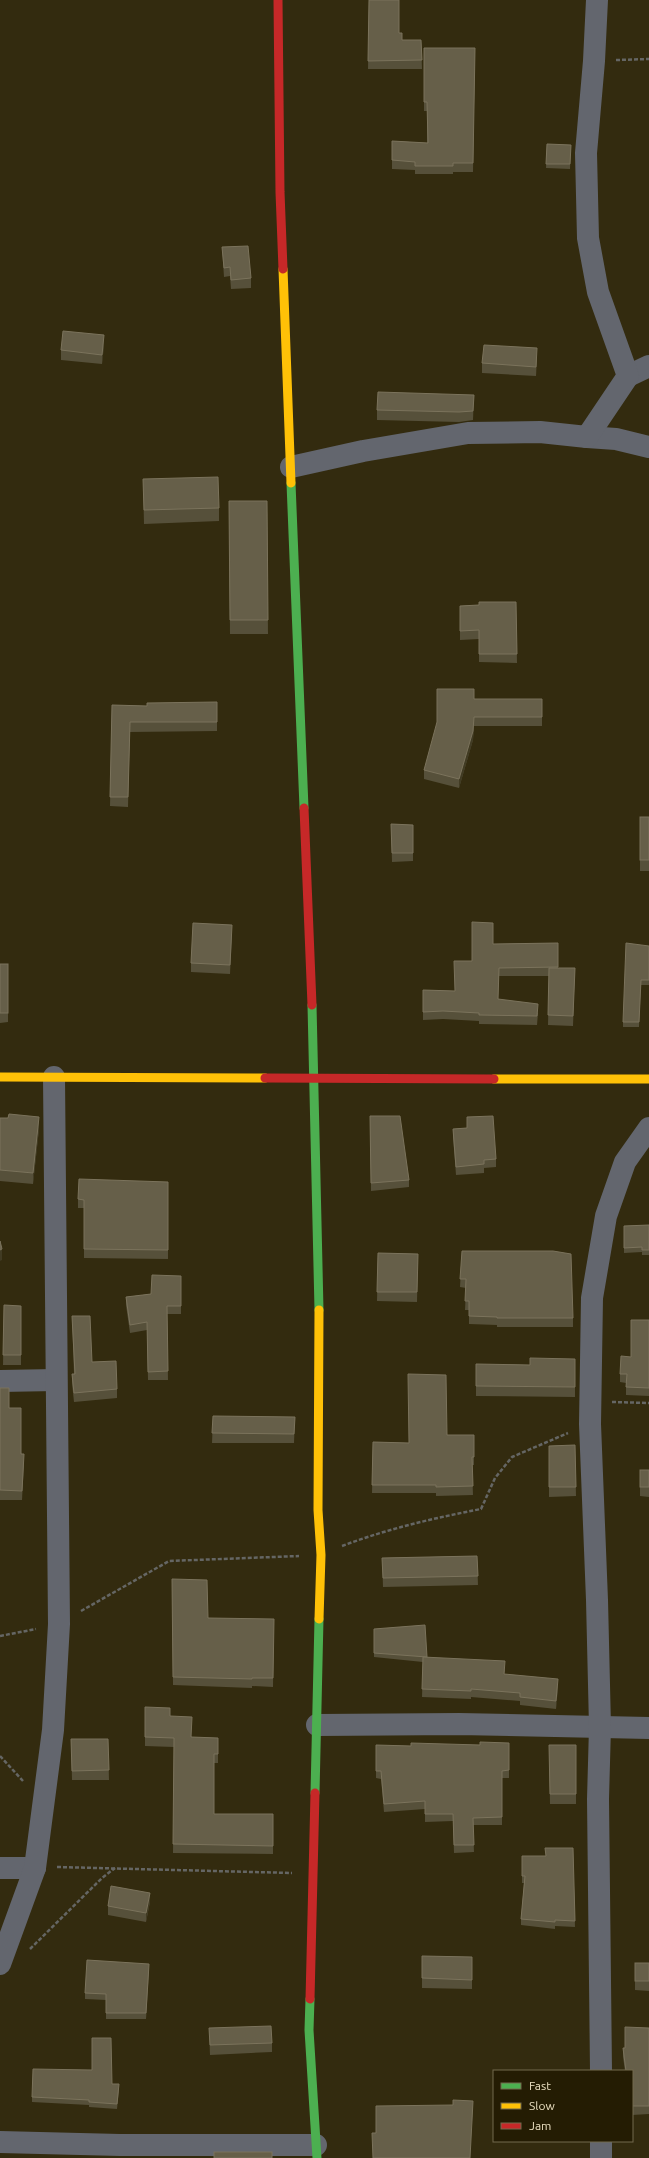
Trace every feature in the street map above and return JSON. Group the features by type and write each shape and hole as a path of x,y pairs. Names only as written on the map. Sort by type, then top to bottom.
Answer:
{"street":[{"path":"0,2142 317,2152 310,2030 318,1725 318,1607 321,1555 318,1510 319,1257 315,1079 280,192 278,0"},
{"path":"588,437 641,375 598,292 588,238 586,153 594,61 597,0"},
{"path":"291,467 363,451 468,433 540,432 616,439 649,447"},
{"path":"0,1077 649,1079"},
{"path":"0,1964 34,1868 53,1730 59,1624 54,1077"},
{"path":"601,2070 598,1799 600,1727 598,1600 590,1424 592,1298 606,1216 625,1162 649,1128"},
{"path":"0,1381 56,1380"},
{"path":"318,1725 459,1724 649,1728"},
{"path":"0,1868 34,1868"},
{"path":"601,2142 601,2158"}],"path":[{"path":"594,61 649,59"},
{"path":"0,1636 59,1624 169,1561 321,1555 373,1534 448,1515 481,1510 494,1478 512,1457 590,1424 610,1402 649,1403"},
{"path":"34,1868 115,1868 314,1873"},
{"path":"27,1952 102,1878 115,1868"}],"building":[{"path":"369,0 399,0 399,33 402,33 402,40 421,40 422,60 368,61"},
{"path":"424,48 475,48 473,163 453,163 453,166 415,166 415,162 392,160 392,141 428,143 427,102 424,102"},
{"path":"547,144 571,145 570,164 546,164"},
{"path":"248,246 251,278 231,280 230,267 224,268 222,247"},
{"path":"63,331 104,335 102,355 61,350"},
{"path":"484,345 537,348 536,367 482,363"},
{"path":"378,392 474,395 473,411 377,410"},
{"path":"218,477 219,508 144,510 143,479"},
{"path":"229,501 267,501 268,620 230,620"},
{"path":"479,602 516,602 517,654 479,654 479,630 460,631 460,606 479,605"},
{"path":"437,689 474,689 474,699 542,699 542,717 474,717 473,731 459,779 424,770 437,722"},
{"path":"217,702 217,722 130,722 128,797 110,797 112,705 147,706 147,703"},
{"path":"640,817 649,817 649,860 640,860"},
{"path":"391,824 413,825 413,853 392,853"},
{"path":"472,922 493,923 493,944 558,943 558,967 499,968 498,999 538,1004 537,1016 479,1015 479,1013 443,1011 423,1012 423,990 455,991 454,961 472,961"},
{"path":"193,923 232,925 230,965 191,963"},
{"path":"626,943 649,946 649,980 641,980 639,1022 623,1022"},
{"path":"0,964 8,964 8,1013 0,1013"},
{"path":"549,968 575,968 573,1016 548,1015"},
{"path":"9,1114 39,1117 33,1173 0,1170 0,1118 8,1118"},
{"path":"370,1116 400,1116 409,1180 371,1183"},
{"path":"493,1116 496,1159 484,1160 484,1164 456,1167 453,1129 467,1128 467,1117"},
{"path":"79,1179 168,1182 168,1250 84,1249 84,1200 78,1199"},
{"path":"649,1225 649,1250 642,1250 642,1247 624,1248 624,1226"},
{"path":"462,1251 553,1251 571,1254 573,1318 497,1318 469,1316 469,1301 465,1301 466,1279 460,1279"},
{"path":"378,1253 418,1254 417,1292 377,1292"},
{"path":"152,1275 181,1276 181,1306 167,1306 168,1371 148,1372 147,1322 130,1325 126,1297 151,1294"},
{"path":"4,1305 21,1306 21,1355 3,1355"},
{"path":"72,1316 90,1316 92,1362 116,1361 117,1389 74,1393 72,1374 75,1374"},
{"path":"631,1320 649,1320 649,1388 626,1387 627,1374 620,1374 621,1356 631,1357"},
{"path":"530,1358 575,1359 575,1387 476,1386 476,1364 530,1365"},
{"path":"408,1374 446,1375 447,1435 474,1435 474,1457 472,1457 473,1486 436,1487 436,1485 372,1485 373,1442 409,1443"},
{"path":"0,1388 9,1388 9,1408 21,1408 21,1454 24,1454 22,1491 0,1490"},
{"path":"213,1416 295,1417 294,1434 212,1433"},
{"path":"575,1445 576,1487 549,1487 549,1446"},
{"path":"640,1470 649,1470 649,1487 640,1487"},
{"path":"477,1556 478,1576 383,1578 382,1558"},
{"path":"172,1579 207,1580 208,1618 274,1619 273,1678 252,1679 173,1677"},
{"path":"425,1625 427,1657 374,1653 374,1629"},
{"path":"423,1657 505,1661 504,1674 558,1679 556,1701 520,1697 520,1693 471,1689 471,1691 422,1689"},
{"path":"145,1707 170,1708 170,1716 192,1717 191,1737 218,1738 218,1754 214,1754 214,1814 273,1814 273,1846 173,1844 174,1738 145,1737"},
{"path":"71,1739 108,1739 109,1770 72,1771"},
{"path":"480,1742 509,1743 509,1770 502,1771 502,1817 473,1818 474,1845 454,1845 453,1814 425,1814 425,1801 384,1804 381,1771 376,1771 376,1745 411,1746 411,1743 480,1745"},
{"path":"549,1745 576,1745 576,1794 550,1794"},
{"path":"545,1848 573,1848 575,1921 555,1920 555,1922 521,1919 525,1876 522,1876 522,1856 546,1856"},
{"path":"111,1886 150,1893 146,1913 108,1906"},
{"path":"422,1956 472,1957 472,1980 422,1978"},
{"path":"87,1960 149,1964 146,2013 106,2013 106,1994 85,1993"},
{"path":"635,1963 649,1963 649,1981 635,1981"},
{"path":"271,2026 272,2043 210,2045 209,2028"},
{"path":"625,2027 649,2028 649,2106 633,2106 633,2070 626,2070 623,2048 625,2048"},
{"path":"92,2038 111,2038 112,2084 119,2084 117,2104 89,2102 89,2100 32,2097 33,2069 92,2070"},
{"path":"453,2100 473,2101 470,2158 373,2158 372,2133 376,2133 376,2106 453,2105"},
{"path":"214,2152 272,2152 272,2158 214,2158"}],"traffic: fast":[{"path":"291,483 304,808"},
{"path":"312,1005 319,1310"},
{"path":"315,1793 319,1619"},
{"path":"310,1999 309,2030 317,2158"}],"traffic: slow":[{"path":"283,269 291,483"},
{"path":"0,1077 265,1078"},
{"path":"494,1079 649,1079"},
{"path":"319,1310 318,1510 321,1555 319,1619"}],"traffic: jam":[{"path":"278,0 280,192 283,269"},
{"path":"304,808 312,1005"},
{"path":"265,1078 494,1079"},
{"path":"310,1999 315,1793"}]}
